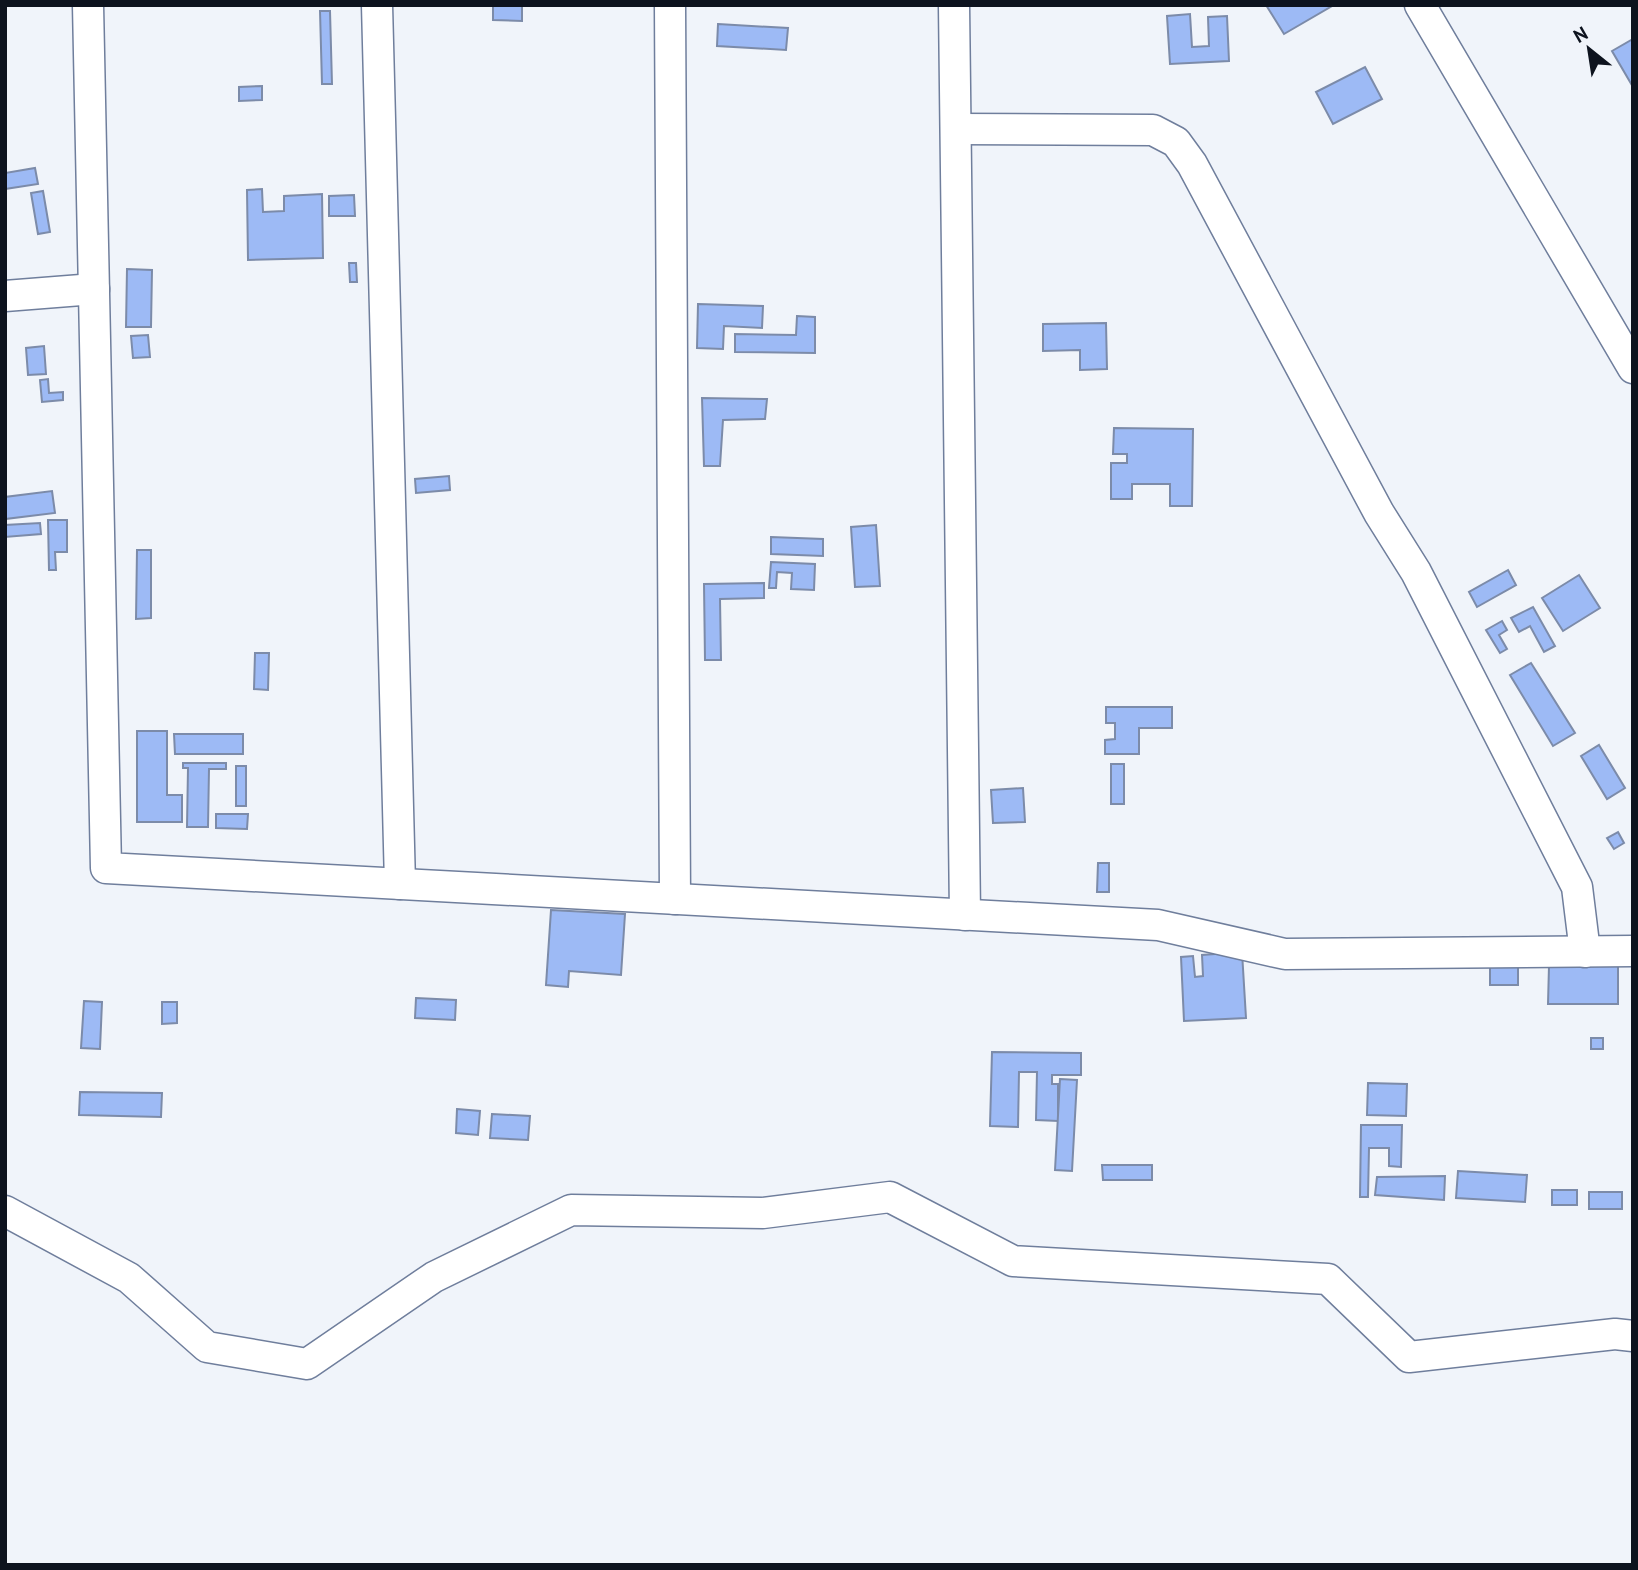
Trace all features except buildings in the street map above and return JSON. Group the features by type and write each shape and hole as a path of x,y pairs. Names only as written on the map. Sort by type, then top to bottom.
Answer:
{"street":[{"path":"88,5 106,868 1158,925 1285,954 1633,951"},
{"path":"377,5 400,884"},
{"path":"670,5 675,899"},
{"path":"954,5 965,915"},
{"path":"1420,5 1633,368"},
{"path":"956,129 1153,130 1177,142 1192,164 1379,513 1416,572 1571,875 1577,887 1585,952"},
{"path":"5,296 94,289"},
{"path":"5,1211 129,1278 207,1347 307,1364 434,1277 571,1210 764,1213 890,1197 1013,1261 1328,1279 1409,1357 1615,1334 1633,1336"}]}
